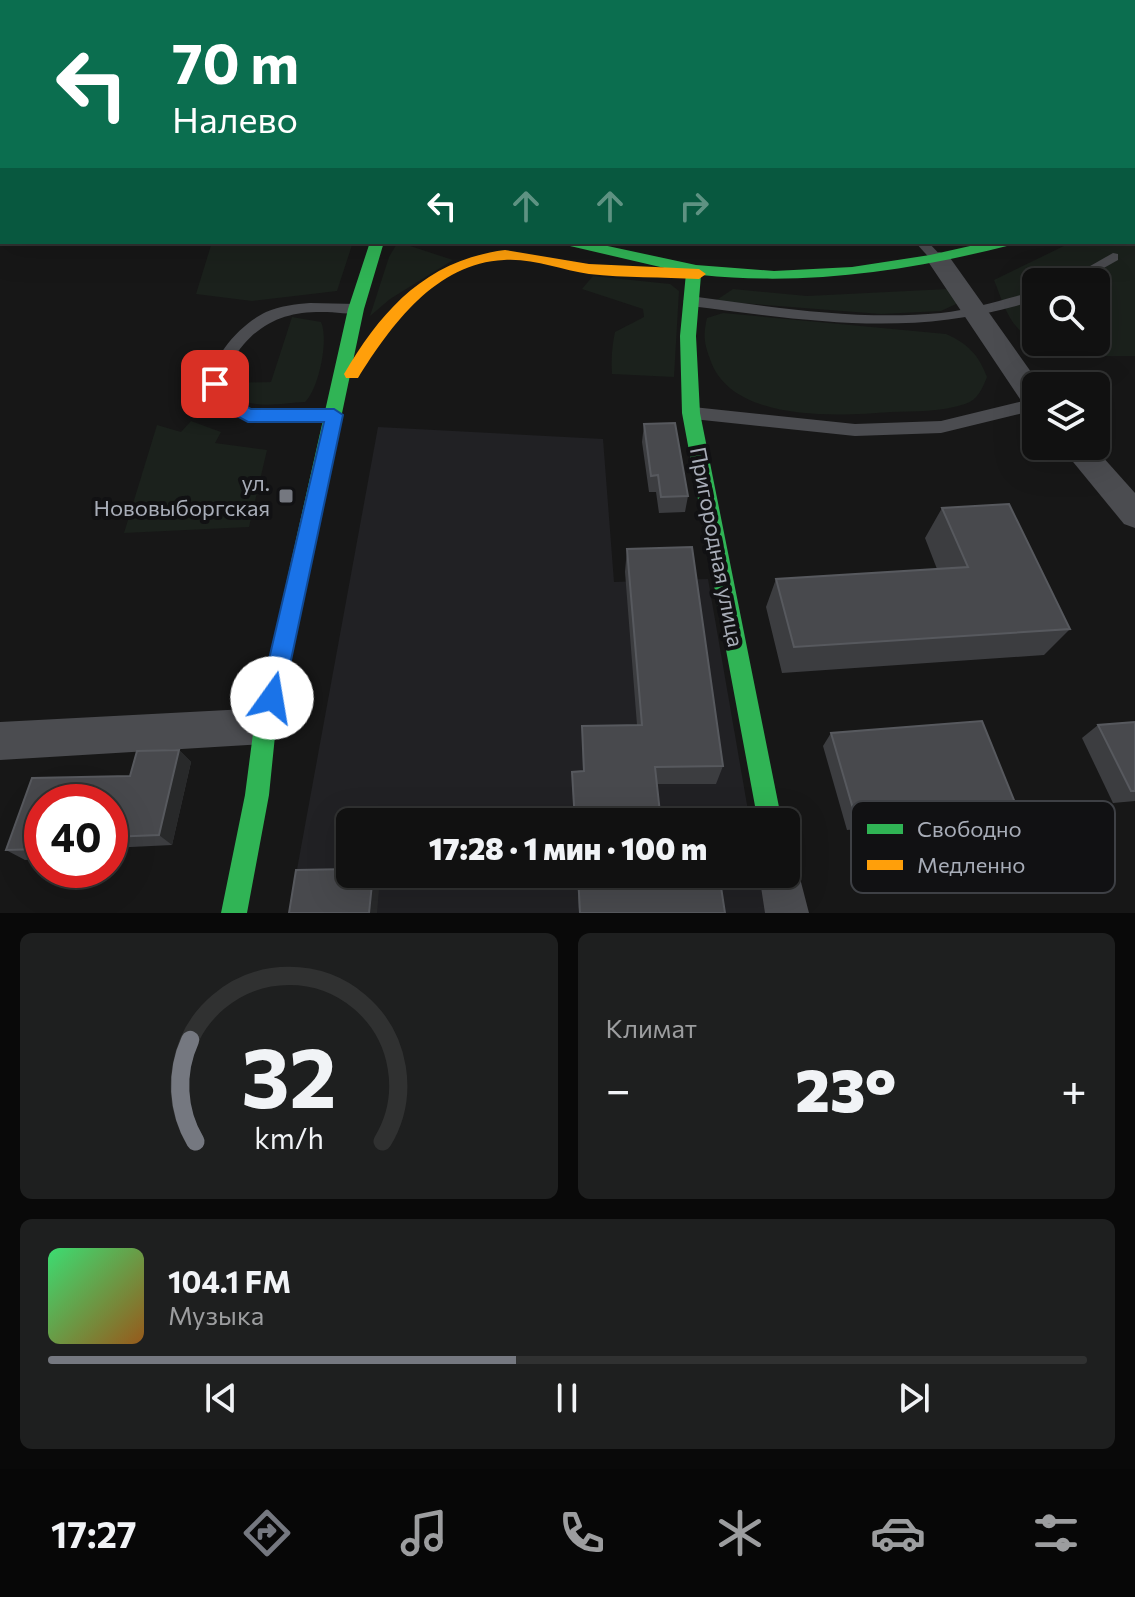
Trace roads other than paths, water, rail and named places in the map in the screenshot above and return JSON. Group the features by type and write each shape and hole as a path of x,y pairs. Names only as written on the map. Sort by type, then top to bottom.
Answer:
{"street":[{"path":"234,913 257,795 265,726 356,309 376,244"},
{"path":"579,244 694,271"},
{"path":"334,415 363,354 387,320 444,275 473,260 494,256 523,257 594,270 694,271 763,276 865,271 930,251 989,244"},
{"path":"930,251 977,312 1022,383"},
{"name":"Пригородная улица","path":"694,271 688,336 691,413 767,808"},
{"path":"1087,460 1135,515"},
{"path":"0,741 265,726"},
{"path":"783,888 787,913"}],"lane":[{"path":"1094,268 1113,257"},
{"path":"690,301 863,319 925,318 977,312 1022,299"},
{"path":"334,415 248,415 219,399 215,384 224,359 270,316 311,308 356,309"},
{"path":"691,413 855,430 941,427 1022,406"}],"place":[{"name":"ул. Нововыборгская","path":"286,496"}]}
